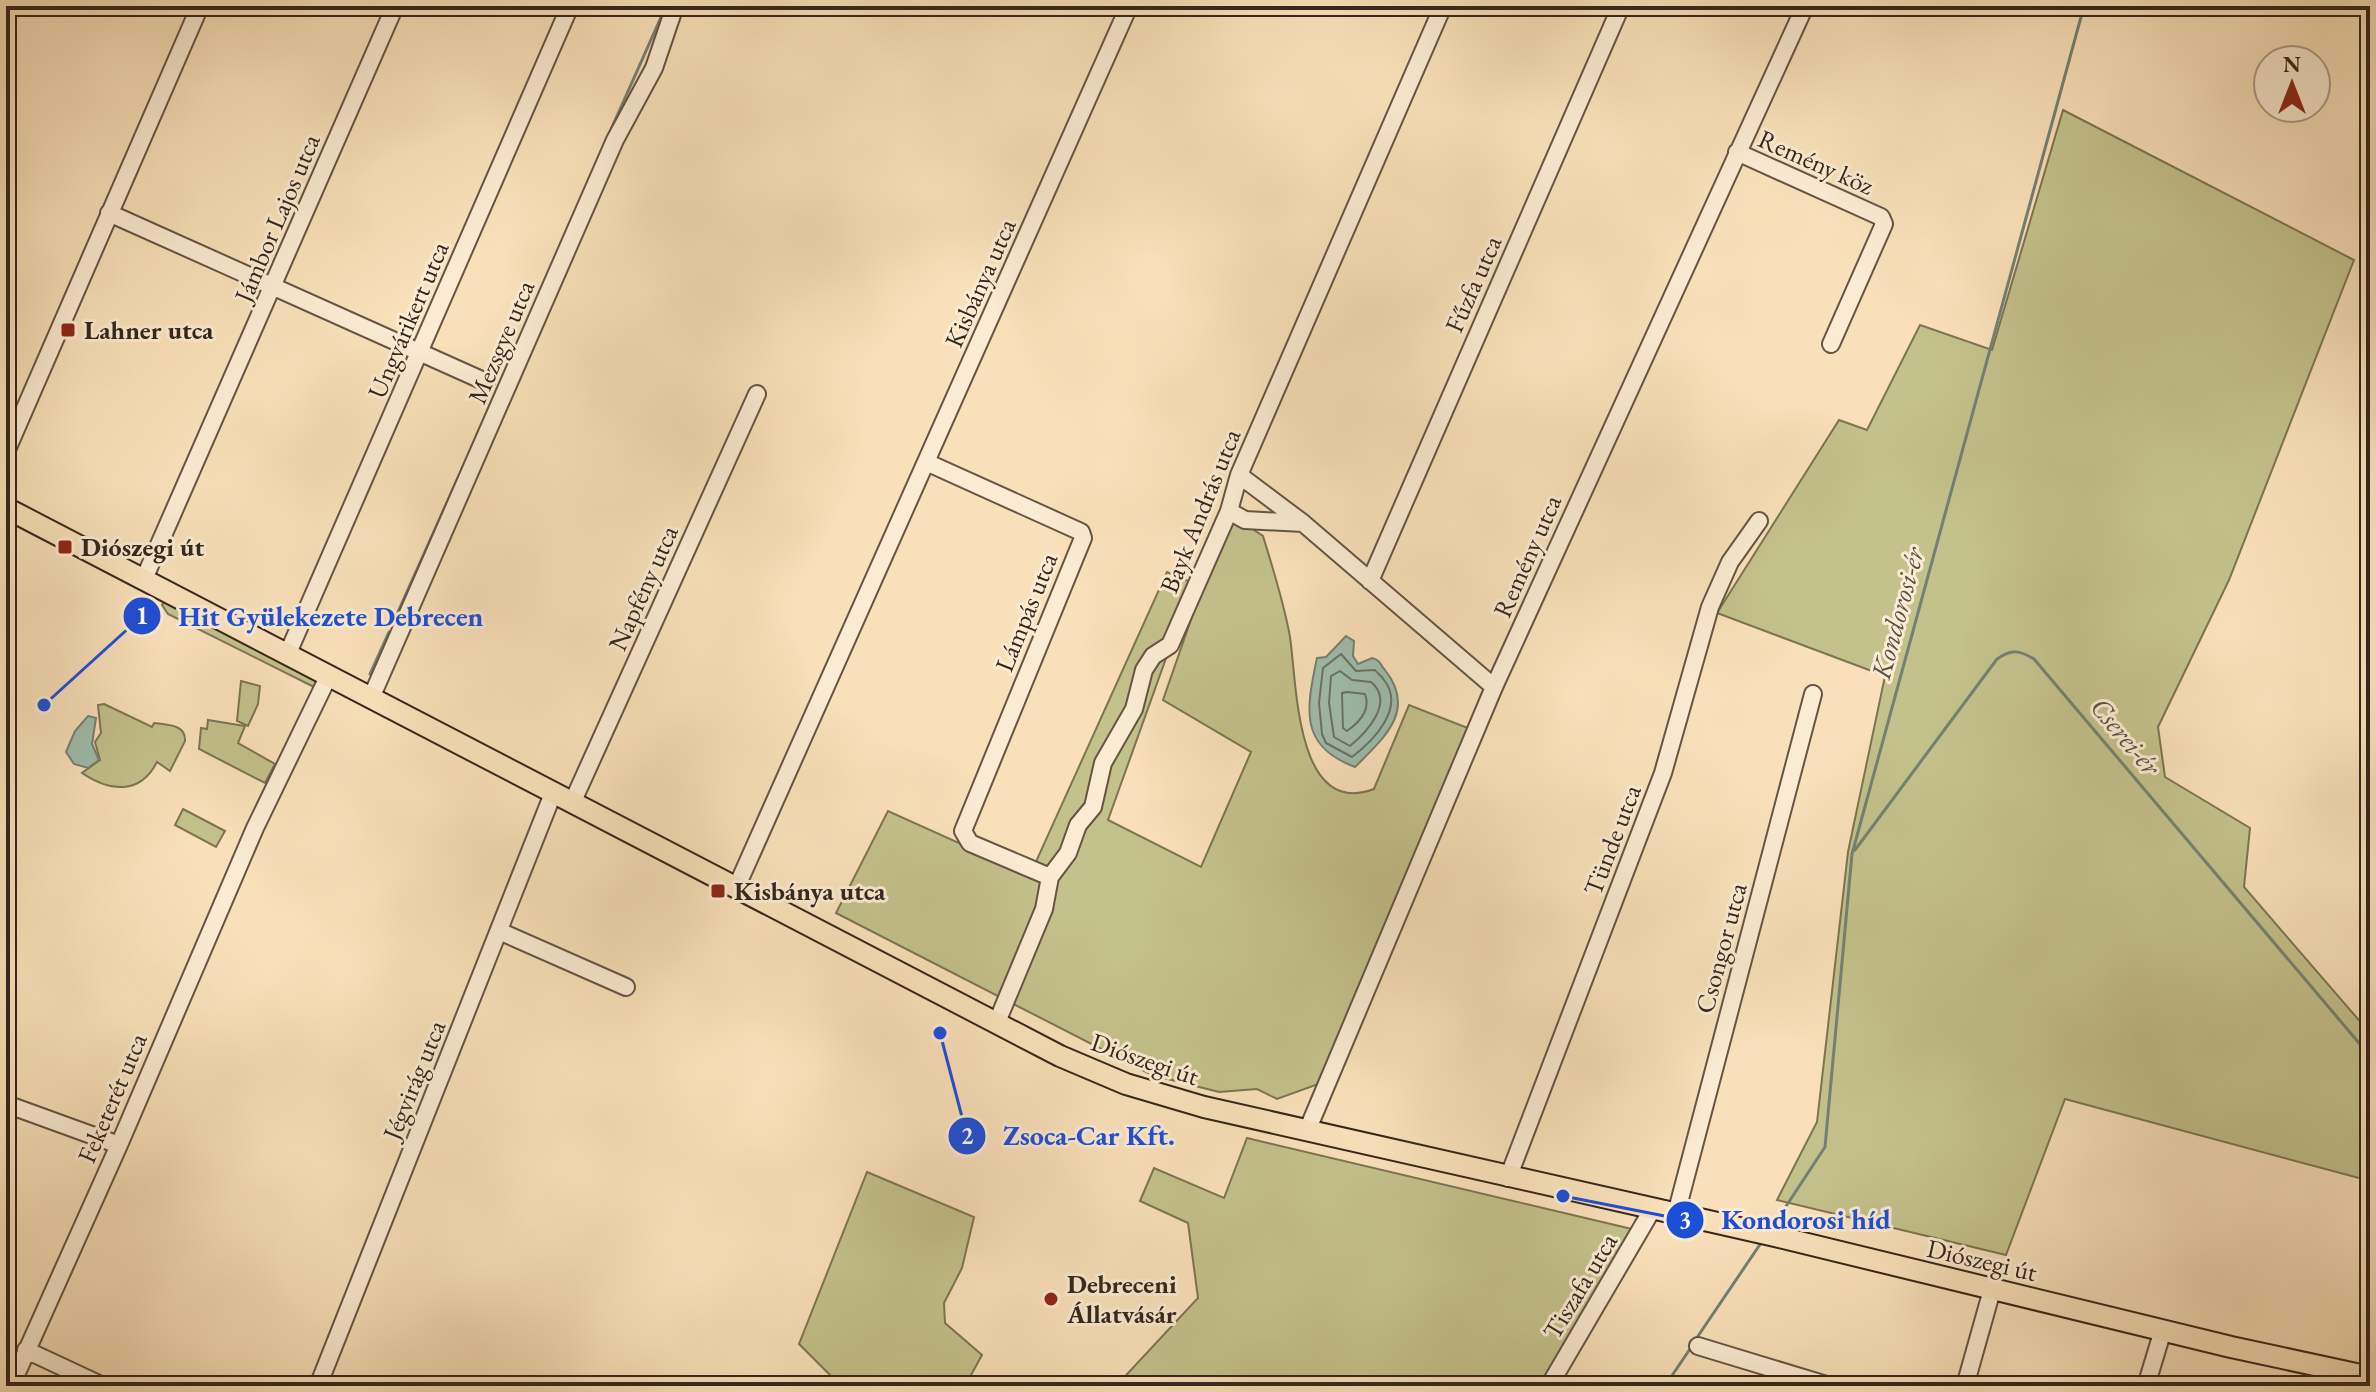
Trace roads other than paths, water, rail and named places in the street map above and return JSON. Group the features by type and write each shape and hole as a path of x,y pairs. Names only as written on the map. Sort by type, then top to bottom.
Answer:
{"main road":[{"name":"Diószegi út","path":"6,508 1060,1056 1126,1084 1307,1131 2370,1377"}],"street":[{"path":"6,452 200,6"},
{"name":"Jámbor Lajos utca","path":"144,579 395,6"},
{"name":"Ungvárikert utca","path":"288,653 570,6"},
{"name":"Mezsgye utca","path":"371,698 615,140 654,68 675,6"},
{"name":"Kisbánya utca","path":"737,886 1129,6"},
{"name":"Bayk András utca","path":"997,1022 1044,909 1050,877 1068,853 1078,825 1093,807 1103,763 1134,709 1144,670 1153,656 1170,645 1229,511 1239,475 1443,6"},
{"name":"Fűzfa utca","path":"1370,581 1621,6"},
{"name":"Remény utca","path":"1307,1131 1494,687 1805,6"},
{"name":"Remény köz","path":"1737,152 1881,217 1884,224 1831,344"},
{"path":"109,213 486,382"},
{"name":"Napfény utca","path":"573,801 757,394"},
{"name":"Lámpás utca","path":"926,462 1081,532 1083,538 965,824 964,838 970,843 1050,877"},
{"path":"1239,475 1303,523 1494,687"},
{"path":"1229,511 1245,520 1303,523"},
{"name":"Tünde utca","path":"1508,1178 1663,773 1710,607 1730,562 1759,521"},
{"name":"Feketerét utca","path":"11,1386 255,828 329,675"},
{"name":"Csongor utca","path":"1676,1214 1813,694"},
{"name":"Jégvirág utca","path":"318,1386 554,791"},
{"path":"499,931 626,987"},
{"path":"6,1104 119,1145"},
{"name":"Tiszafa utca","path":"1549,1386 1652,1210"},
{"path":"1965,1386 1992,1290"},
{"path":"2146,1386 2163,1330"},
{"path":"1698,1346 1830,1386"},
{"path":"26,1350 103,1386"}],"water":[{"path":"1346,636 1354,641 1353,656 1358,664 1372,658 1379,662 1394,684 1398,698 1393,723 1355,767 1337,758 1315,737 1309,710 1317,658 1326,657"},
{"path":"88,716 96,718 92,744 99,760 88,768 74,764 66,752 75,731"}],"waterway":[{"path":"609,134 666,6"},
{"name":"Kondorosi-ér","path":"1773,1226 1825,1147 1852,854 2084,6"},
{"path":"462,469 559,249"},
{"path":"393,623 458,478"},
{"path":"370,674 389,632"},
{"name":"Cserei-ér","path":"1855,850 1997,659 2011,652 2024,654 2034,659 2370,1056"},
{"name":"Kondorosi-ér","path":"1696,1339 1761,1243"},
{"name":"Kondorosi-ér","path":"1665,1386 1692,1346"}],"place":[{"name":"Lahner utca","path":"68,330"},
{"name":"Diószegi út","path":"65,547"},
{"name":"Hit Gyülekezete Debrecen","path":"44,705"},
{"name":"Kisbánya utca","path":"718,891"},
{"name":"Zsoca-Car Kft.","path":"940,1033"},
{"name":"Kondorosi híd","path":"1563,1196"},
{"name":"Debreceni Állatvásár","path":"1051,1299"}]}
